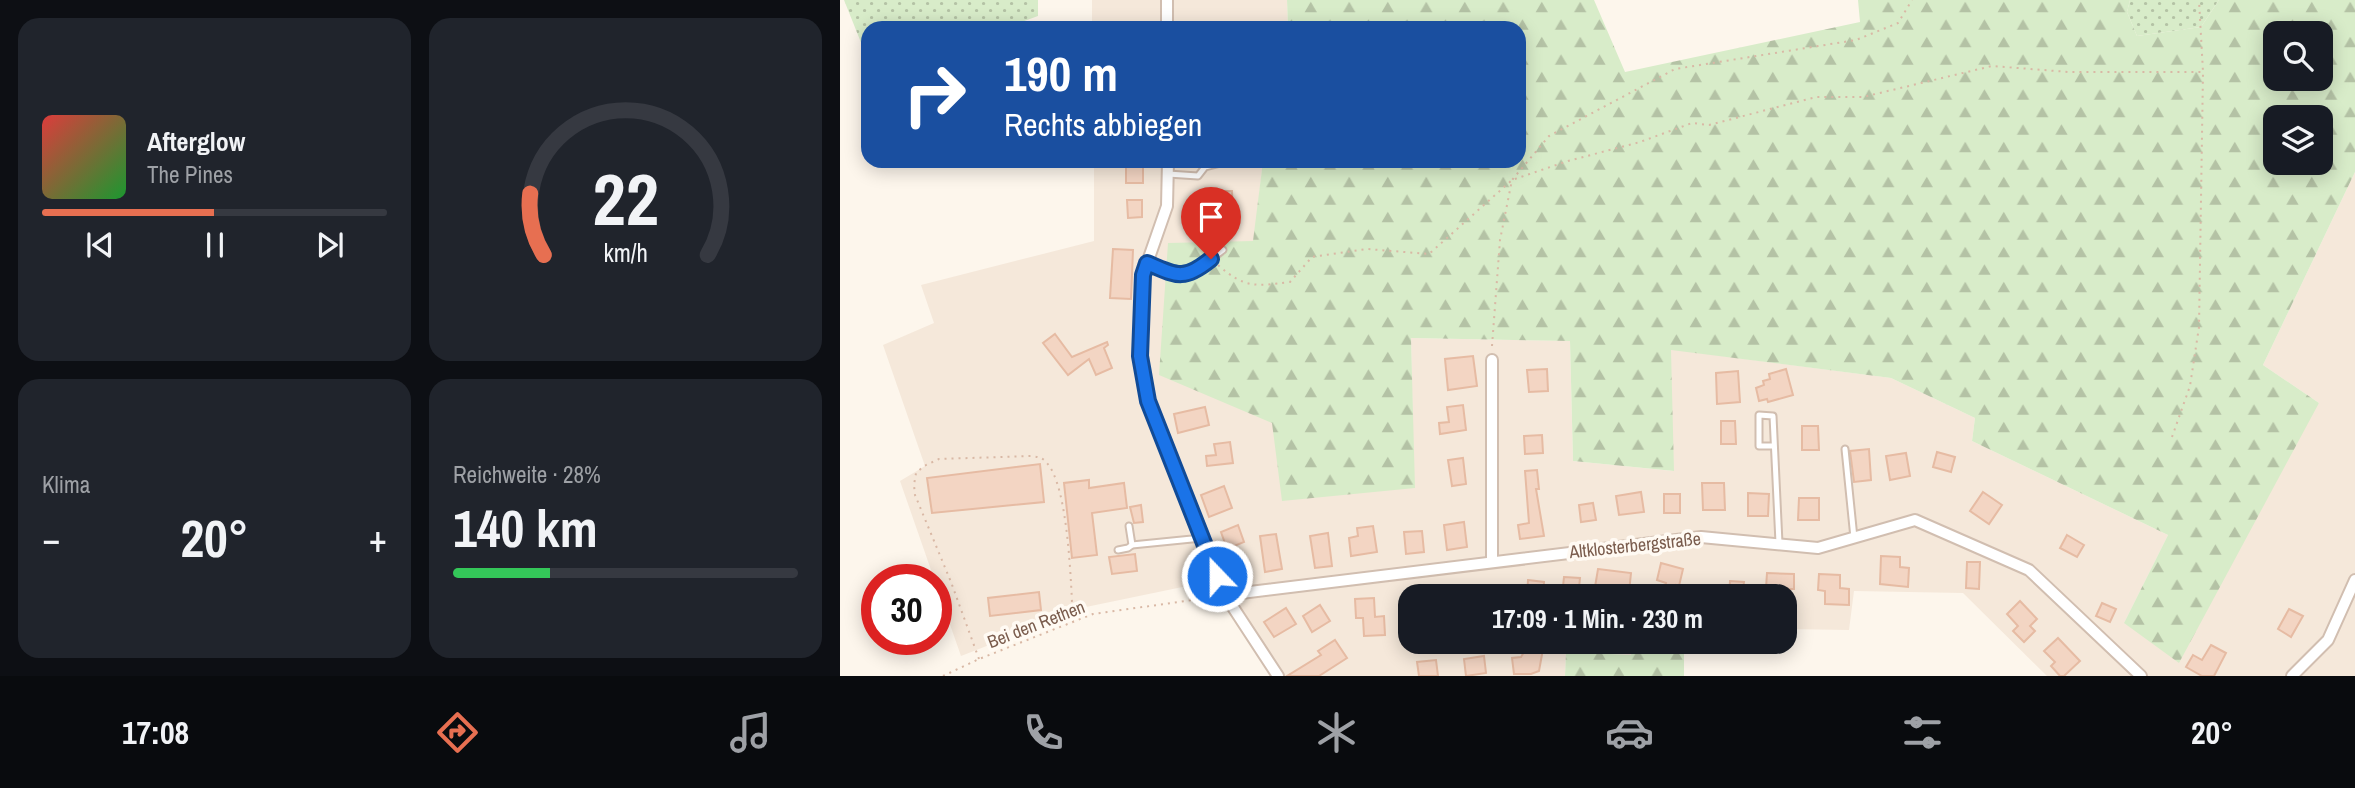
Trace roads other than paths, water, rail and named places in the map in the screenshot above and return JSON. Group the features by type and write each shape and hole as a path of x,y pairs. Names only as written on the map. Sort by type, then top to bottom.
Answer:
{"street":[{"path":"1167,0 1167,21"},
{"path":"1168,168 1167,206 1143,275 1140,356 1148,401 1225,595 1278,676"},
{"path":"1492,360 1492,562"},
{"name":"Altklosterbergstraße","path":"1225,595 1702,537 1818,548 1915,520 2029,570 2141,676"},
{"path":"2292,676 2328,640 2355,580"}],"lane":[{"path":"1168,174 1198,176 1204,168"},
{"path":"1147,263 1173,274 1194,273 1223,250"},
{"path":"1774,446 1759,446 1759,415 1773,416 1779,543"},
{"path":"1845,449 1850,522 1854,538"},
{"path":"1129,526 1132,545"},
{"path":"1118,550 1132,545 1202,538"}]}
